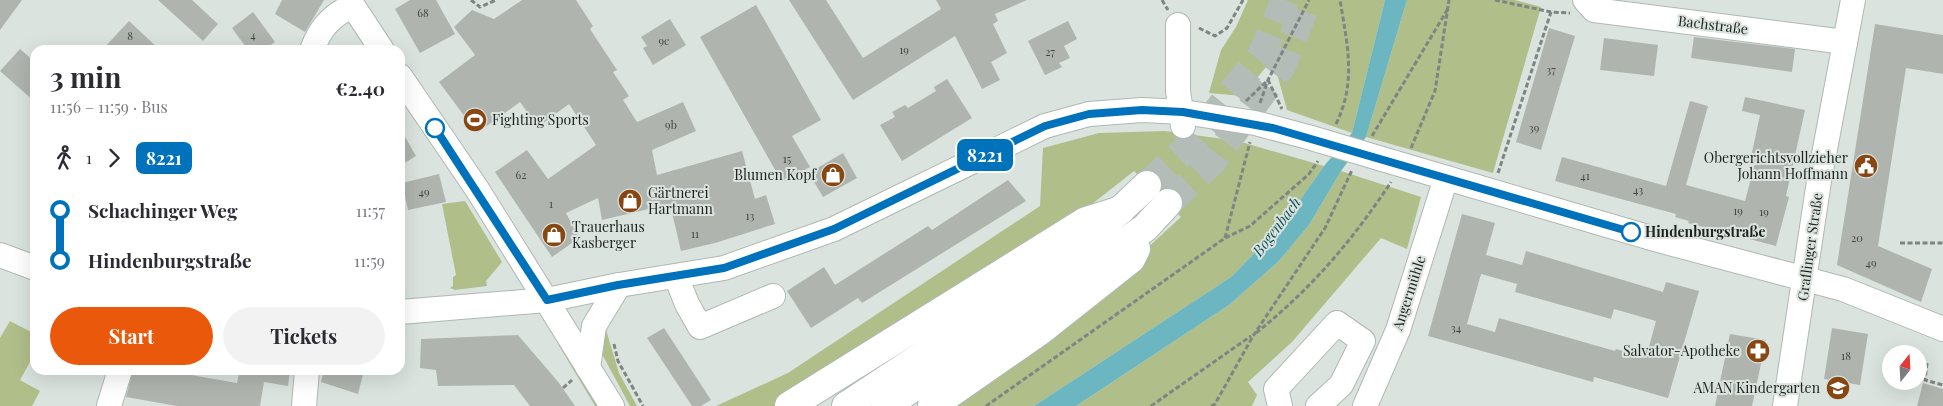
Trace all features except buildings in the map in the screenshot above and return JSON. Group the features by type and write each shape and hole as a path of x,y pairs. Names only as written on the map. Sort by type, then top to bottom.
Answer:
{"highway":[{"path":"846,406 1022,288 1069,254 1147,185"},
{"path":"886,406 1144,228 1168,203"},
{"path":"789,406 1086,221 1121,210"},
{"path":"932,406 1040,330 1131,259 1144,228"}],"street":[{"name":"Bachstraße","path":"1585,0 1594,10 1846,42"},
{"name":"Graflinger Straße","path":"1785,406 1819,181 1853,0"},
{"path":"314,45 324,24 350,3 379,45"},
{"path":"1183,120 1178,91 1188,26"},
{"path":"405,83 477,189 547,300 580,374 612,406"},
{"path":"405,312 547,300 618,285 724,268 834,229 1045,126 1089,114 1142,110 1183,120 1255,123 1308,136 1388,168 1446,178 1658,240 1842,289 1943,329"},
{"name":"Angermühle","path":"1365,406 1398,330 1446,178"},
{"path":"0,254 30,266"},
{"path":"676,276 687,304 693,332 773,296"},
{"path":"580,374 594,326 618,285"},
{"path":"1280,406 1276,389 1338,323 1363,341 1341,385 1318,406"},
{"path":"109,406 118,375"},
{"path":"304,406 307,375"}],"path":[{"path":"471,0 480,8 496,0"},
{"path":"1188,26 1214,36 1227,28 1243,0"},
{"path":"1259,110 1268,80 1309,0"},
{"path":"1340,0 1351,64 1343,110"},
{"path":"1409,152 1418,137 1435,91 1449,0"},
{"path":"1495,0 1551,12 1502,163"},
{"path":"1381,121 1449,7"},
{"path":"1241,105 1268,80"},
{"path":"1268,80 1283,110"},
{"path":"1225,238 1252,138"},
{"path":"986,406 1225,238 1250,226 1310,174 1317,164"},
{"path":"1151,406 1253,336 1332,263 1388,168"},
{"path":"1214,405 1253,336 1325,228 1346,181"},
{"path":"1900,243 1943,243"},
{"path":"615,338 614,345 618,361 643,406"},
{"path":"563,388 580,374"},
{"path":"1928,381 1943,385"}],"green space":[{"path":"1248,0 1385,0 1352,133 1287,110 1276,70 1266,67 1242,96 1209,93 1221,50 1236,27"},
{"path":"1407,0 1515,0 1541,7 1493,173 1366,137"},
{"path":"1165,131 1238,141 1324,166 1283,224 1231,277 1034,406 950,406 1096,295 1181,217 1134,171 1040,245 775,406 716,406 788,373 1040,206 1043,148 1099,133"},
{"path":"1341,171 1421,197 1407,249 1381,238 1292,342 1248,382 1257,395 1252,406 1076,406 1229,305 1278,262 1309,225"},
{"path":"465,201 502,262 486,281 487,286 455,290 450,288 453,286 453,277 456,275 442,204"},
{"path":"10,321 30,331 30,362 20,380 40,391 32,406 0,406 0,338"},
{"path":"599,325 606,330 619,373 637,406 630,406 602,354"},
{"path":"567,342 599,406 595,406 558,344"}],"water":[{"path":"1385,0 1407,0 1366,137 1341,171 1309,225 1278,262 1229,305 1076,406 1034,406 1231,277 1283,224 1324,166 1352,133"}],"tunnel":[{"path":"1147,185 1187,148 1261,56 1285,0"},
{"path":"1168,203 1212,162 1282,66 1308,0"}],"bus line":[{"name":"8221","path":"435,128 477,189 547,300 618,285 724,268 834,229 1045,126 1089,114 1142,110 1183,112 1255,123 1308,136 1631,232"}],"place":[{"name":"Fighting Sports","path":"475,120"},
{"name":"Obergerichtsvollzieher Johann Hoffmann","path":"1866,166"},
{"name":"Blumen Kopf","path":"833,175"},
{"name":"Gärtnerei Hartmann","path":"630,201"},
{"name":"Hindenburgstraße","path":"1631,232"},
{"name":"Trauerhaus Kasberger","path":"554,235"},
{"name":"Salvator-Apotheke","path":"1758,351"},
{"name":"AMAN Kindergarten","path":"1838,388"}],"water label":[{"name":"Bogenbach","path":"1277,227"}]}
